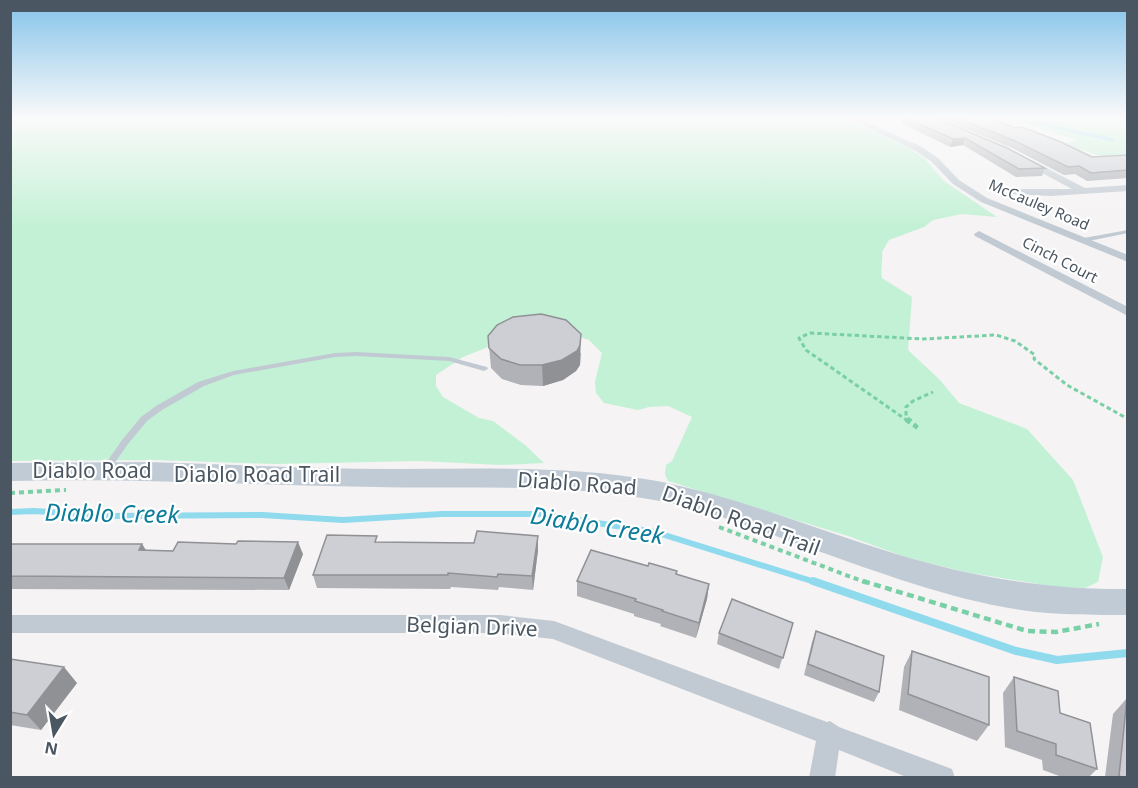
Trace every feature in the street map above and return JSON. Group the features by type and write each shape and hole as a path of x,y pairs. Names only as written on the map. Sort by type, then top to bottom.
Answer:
{"street":[{"name":"McCauley Road","path":"926,154 956,182 984,200 1128,259"},
{"path":"1017,157 1084,191"},
{"path":"1016,192 1128,188"},
{"name":"Cinch Court","path":"979,234 1128,312"},
{"name":"Diablo Road","path":"10,472 105,471 546,481 630,486 674,494 727,509 980,590 1046,602 1080,604 1128,602"},
{"name":"Belgian Drive","path":"10,624 500,624 554,630 943,777"},
{"path":"822,777 830,733"}],"lane":[{"path":"1084,240 1128,231"},
{"path":"105,471 125,441 159,408 201,384 232,373 335,355 356,354 449,359 484,369"}],"path":[{"path":"933,392 913,401 906,407 906,417 919,429 806,350 799,338 810,333 922,339 996,335 1015,340 1028,348 1035,355 1034,359 1051,374 1078,392 1128,419"},
{"path":"10,493 72,490"},
{"name":"Diablo Road Trail","path":"710,523 878,587 976,614 1027,631 1056,632 1107,623"}],"green space":[{"path":"11,154 918,154 944,181 997,217 962,214 933,220 924,227 889,240 882,252 882,278 912,297 908,350 940,380 959,403 1027,429 1073,480 1103,557 1098,582 1085,588 1057,587 965,572 905,557 848,536 668,481 665,474 666,465 672,461 692,417 668,406 638,410 604,403 596,393 595,382 602,353 589,340 580,337 508,339 463,357 436,375 436,386 443,397 479,418 493,421 525,445 544,463 500,465 420,461 274,464 156,460 11,461"},
{"path":"1093,154 1127,154 1127,156 1107,158"}],"building":[{"path":"992,154 1018,154 1045,168 1019,169"},
{"path":"1041,154 1085,154 1092,157 1128,155 1128,170 1091,173 1079,166 1068,167"},
{"path":"541,314 566,320 581,334 577,351 562,360 542,365 520,365 501,359 489,348 488,336 497,325 513,317"},
{"path":"477,531 538,536 532,576 498,574 497,577 448,573 448,575 313,575 327,535 377,536 375,542 474,543"},
{"path":"238,541 298,542 284,578 10,576 10,544 142,544 139,550 173,551 178,542 236,544"},
{"path":"591,550 648,566 649,563 677,571 676,574 709,584 699,623 635,601 636,599 577,581"},
{"path":"732,599 793,623 783,658 719,633"},
{"path":"816,631 884,656 879,692 808,664"},
{"path":"912,651 989,677 989,725 908,694"},
{"path":"10,659 64,667 27,715 10,712"},
{"path":"1014,677 1058,691 1060,713 1090,723 1097,769 1056,755 1056,744 1017,731"},
{"path":"1127,698 1128,777 1122,777 1119,776"}],"waterway":[{"name":"Diablo Creek","path":"10,512 34,511 111,516 262,515 343,520 442,514 539,514 655,532 818,583"},
{"name":"Diablo Creek","path":"813,581 1016,651 1057,660 1128,653"}]}
